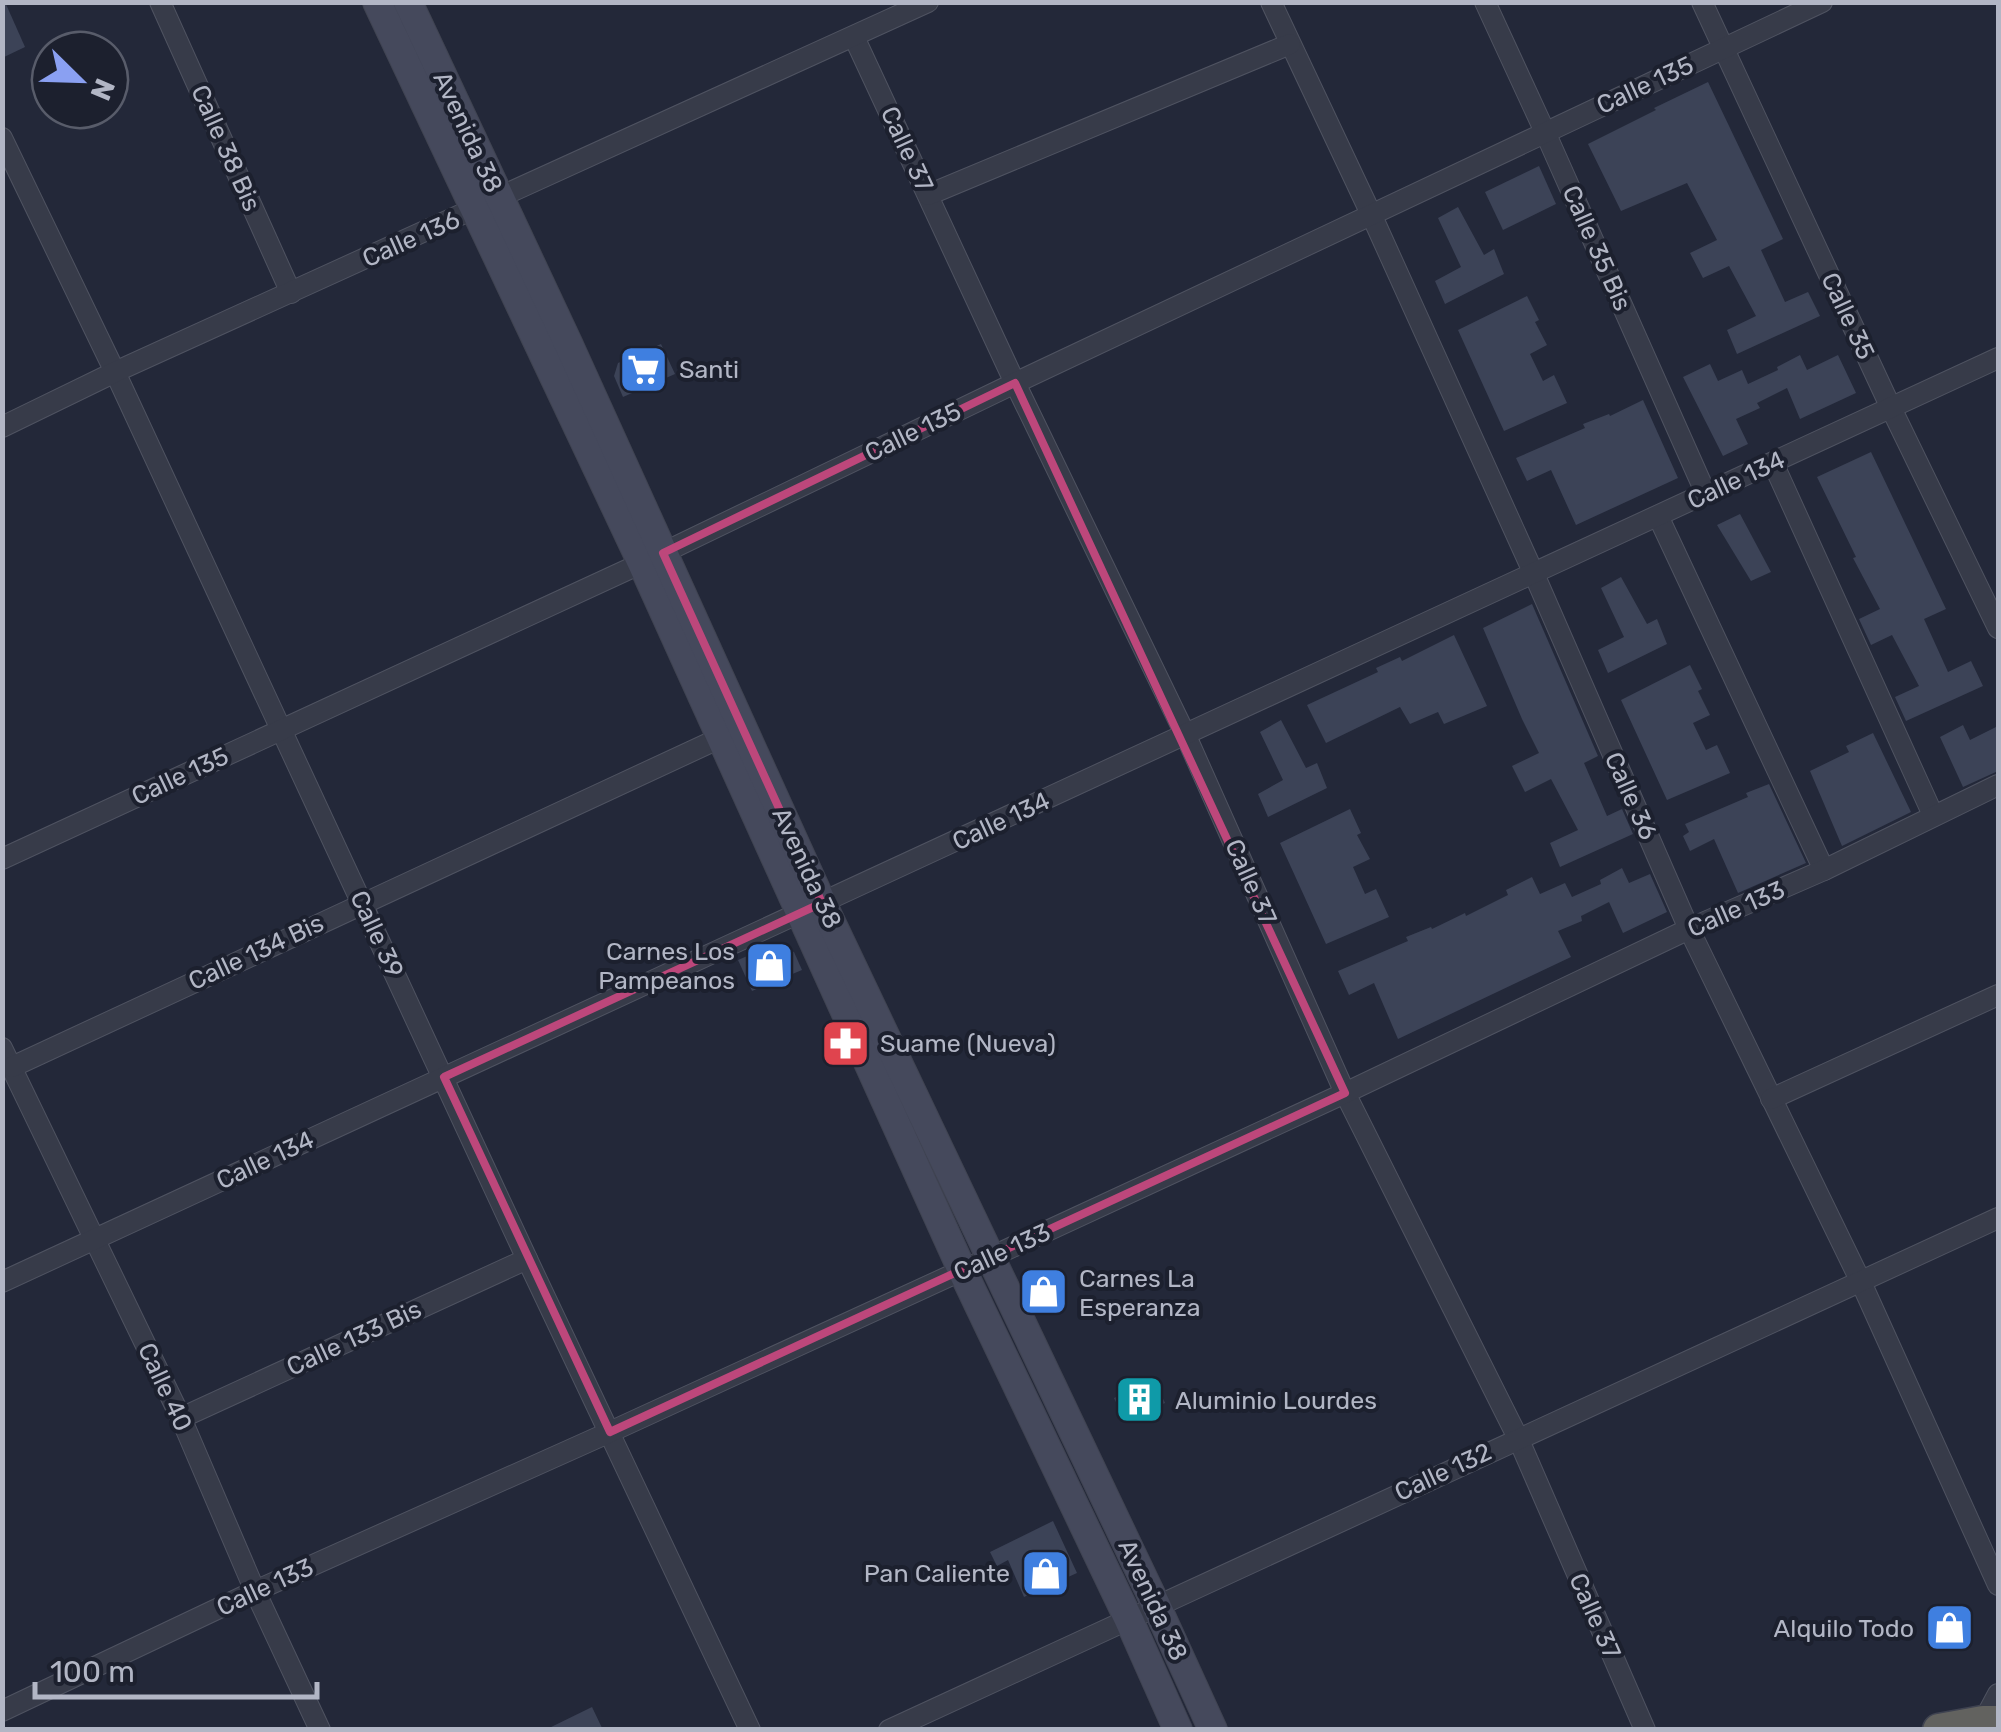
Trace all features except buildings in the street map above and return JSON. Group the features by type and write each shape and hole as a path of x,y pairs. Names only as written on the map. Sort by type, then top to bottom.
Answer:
{"highway":[{"path":"1939,1730 1993,1712"}],"main road":[{"name":"Avenida 38","path":"377,2 487,205 652,558 811,908 962,1270 1178,1730"},
{"name":"Avenida 38","path":"408,2 487,205"},
{"name":"Avenida 38","path":"652,558 720,738 991,1258 1213,1730"}],"street":[{"name":"Calle 38 Bis","path":"160,2 292,292"},
{"name":"Calle 136","path":"2,427 928,2"},
{"name":"Calle 36","path":"1271,2 1534,574 1689,929 1860,1280 1998,1585"},
{"name":"Calle 35 Bis","path":"1485,2 1706,494"},
{"name":"Calle 35","path":"1702,2 1998,628"},
{"name":"Calle 135","path":"2,859 652,558 1822,2"},
{"name":"Calle 37","path":"854,37 1015,383 1186,736 1345,1093 1518,1438 1644,1730"},
{"path":"928,194 1290,44"},
{"name":"Calle 39","path":"2,138 116,372 750,1730"},
{"name":"Calle 134","path":"2,1282 1998,358"},
{"path":"1773,463 1934,815"},
{"path":"1658,516 1824,870"},
{"name":"Calle 134 Bis","path":"7,1058 362,902 720,738"},
{"name":"Calle 133","path":"2,1710 255,1591 991,1258 1998,786"},
{"path":"1772,1098 1998,996"},
{"name":"Calle 40","path":"7,1058 181,1418 320,1730"},
{"name":"Calle 132","path":"889,1730 1998,1218"},
{"name":"Calle 133 Bis","path":"181,1418 527,1259"}],"highlighted area":[{"path":"1015,383 1345,1093 610,1432 444,1077 822,903 663,553"}],"place":[{"name":"Santi","path":"644,369"},
{"name":"Carnes Los Pampeanos","path":"770,965"},
{"name":"Suame (Nueva)","path":"845,1043"},
{"name":"Carnes La Esperanza","path":"1044,1292"},
{"name":"Aluminio Lourdes","path":"1140,1400"},
{"name":"Pan Caliente","path":"1045,1573"},
{"name":"Alquilo Todo","path":"1949,1628"}]}
